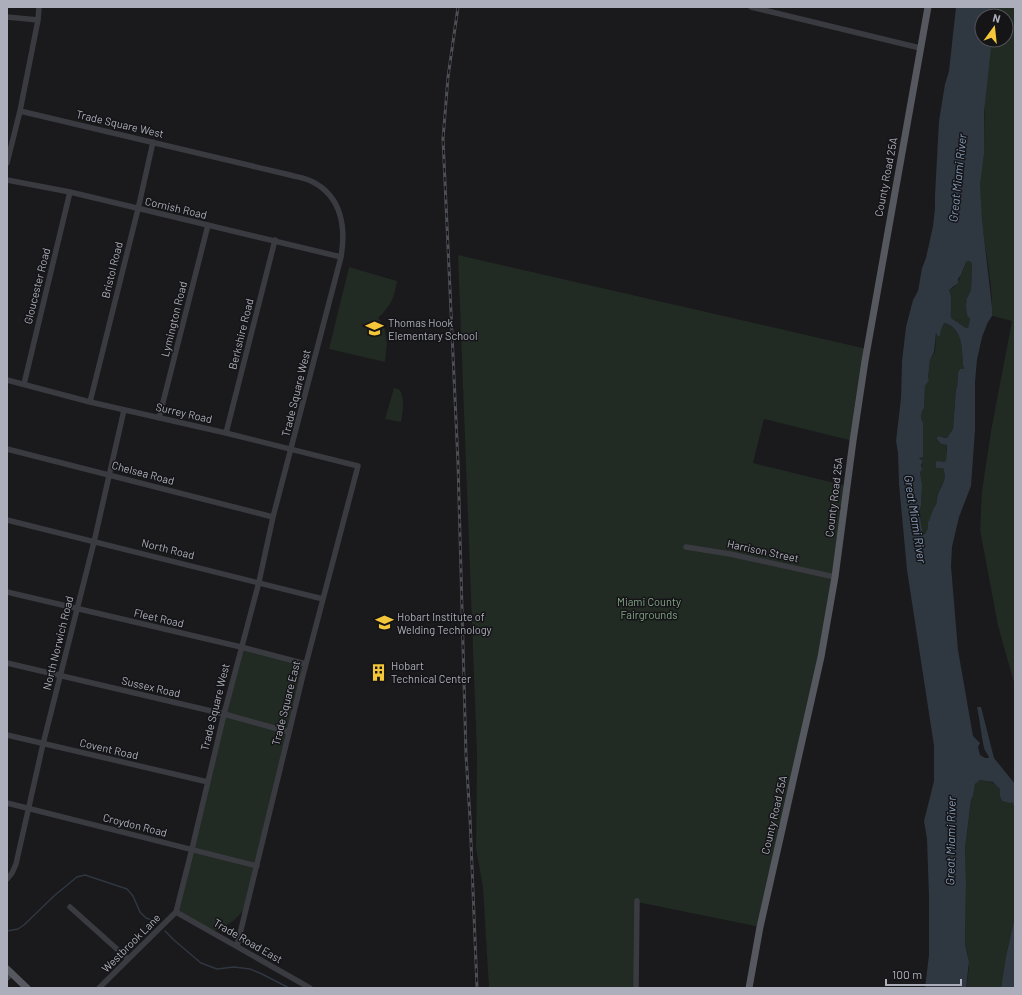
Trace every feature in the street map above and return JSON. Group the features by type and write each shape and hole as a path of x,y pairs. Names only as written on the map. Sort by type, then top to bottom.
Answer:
{"main road":[{"name":"County Road 25A","path":"749,988 760,927 821,657 835,577 865,361 928,7"},
{"path":"9,973 27,988"}],"street":[{"path":"7,163 20,111 38,20 39,7"},
{"path":"751,7 920,48"},
{"path":"7,17 38,20"},
{"name":"Trade Square West","path":"20,111 313,182 329,194 340,212 344,228 344,243 341,257 273,517 259,582 224,714 176,912"},
{"name":"Bristol Road","path":"90,402 138,209 152,142"},
{"name":"Cornish Road","path":"7,180 70,192 341,257"},
{"name":"Gloucester Road","path":"24,384 70,192"},
{"name":"Lymington Road","path":"159,418 208,225"},
{"name":"Berkshire Road","path":"226,433 275,240"},
{"name":"Surrey Road","path":"7,380 90,402 226,433 358,466"},
{"name":"North Norwich Road","path":"7,879 16,864 43,744 94,542 124,410"},
{"name":"Chelsea Road","path":"7,449 273,517"},
{"name":"Trade Square East","path":"237,946 258,866 306,664 358,466"},
{"name":"North Road","path":"7,520 323,599"},
{"name":"Harrison Street","path":"686,547 730,554 835,577"},
{"name":"Fleet Road","path":"7,592 241,647 306,664"},
{"name":"Sussex Road","path":"7,663 224,714 289,732"},
{"name":"Covent Road","path":"7,735 208,782"},
{"name":"Croydon Road","path":"7,804 258,866"},
{"path":"636,988 637,902"},
{"path":"70,906 128,959"},
{"name":"Trade Road East","path":"176,912 310,988"},
{"name":"Westbrook Lane","path":"99,988 176,912"}],"green space":[{"path":"1015,7 1015,686 998,626 980,530 982,491 991,431 1012,321 992,316 992,300 980,202 980,182 984,152 985,94 990,48 1014,48 1014,8 991,8"},
{"name":"Miami County Fairgrounds","path":"458,255 867,349 853,441 764,419 753,463 847,486 835,577 760,927 637,902 636,988 489,988 483,888 476,848 477,754"},
{"path":"966,262 971,262 972,266 971,290 967,298 970,319 968,328 966,328 951,318 951,300 949,290 957,284"},
{"path":"349,267 397,281 395,292 391,301 386,310 378,318 384,326 387,343 385,362 329,349"},
{"path":"944,323 950,326 958,334 962,346 964,369 958,373 953,429 948,437 945,438 939,436 936,438 941,444 947,445 947,459 943,468 945,478 938,494 928,528 925,534 923,534 919,512 921,506 922,485 920,472 923,461 919,457 923,457 923,423 921,418 924,408 925,386 928,378 930,360 935,352 936,333 940,336"},
{"path":"394,388 400,390 403,398 401,422 385,419"},
{"path":"241,647 306,664 248,903 233,921 212,932 176,912"},
{"path":"979,780 996,784 1000,789 1002,801 1012,802 1015,808 1015,916 1001,988 966,988 969,968 965,944 965,848 971,800 975,784"}],"water":[{"name":"Great Miami River","path":"956,7 991,7 974,8 974,48 991,48 984,113 984,154 980,185 982,220 992,316 982,337 977,360 975,382 975,430 971,486 959,517 952,547 951,566 958,650 973,736 980,743 978,747 980,755 985,758 989,758 984,748 977,707 981,707 994,758 1015,784 1015,808 1012,802 1002,801 1000,789 993,782 980,780 975,784 971,800 965,848 965,944 969,962 966,988 925,988 929,955 929,897 927,839 924,821 934,781 934,746 907,570 896,441 901,398 902,361 906,327 913,300 918,291 922,268 926,258 933,226 939,121 945,84 949,71","holes":["966,262 971,262 971,290 967,298 966,306 967,315 970,319 968,328 966,328 951,318 951,300 949,290 958,283 958,279","944,323 955,329 962,346 964,369 960,369 958,373 953,429 947,438 939,436 936,438 941,444 947,445 946,461 936,462 936,468 943,468 945,478 938,495 936,505 928,522 928,528 925,534 923,534 919,512 921,506 922,485 920,472 922,470 921,465 923,461 919,458 923,457 923,423 921,418 924,408 925,386 929,380 930,360 934,352 936,333 939,337"]},
{"path":"1015,916 1015,988 1001,988 1006,956"}],"waterway":[{"path":"7,931 18,929 24,925 55,895 77,877 85,875 127,889 133,896 140,912 146,918 157,922"},
{"path":"165,931 201,963 217,969 234,967 250,969 289,988"}],"railway":[{"path":"458,7 448,77 443,139 458,463 466,755 477,988"}],"place":[{"name":"Thomas Hook Elementary School","path":"375,329"},
{"name":"Hobart Institute of Welding Technology","path":"384,623"},
{"name":"Hobart Technical Center","path":"378,672"}]}
